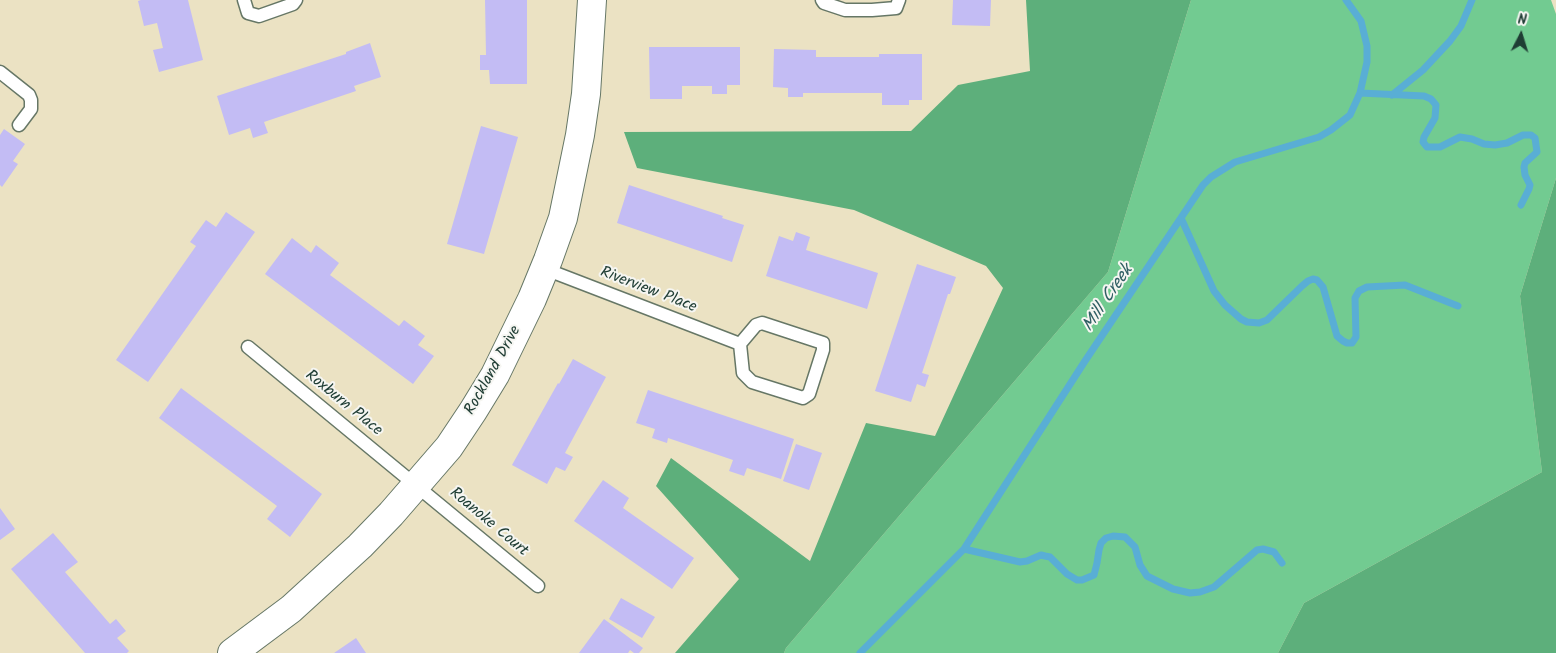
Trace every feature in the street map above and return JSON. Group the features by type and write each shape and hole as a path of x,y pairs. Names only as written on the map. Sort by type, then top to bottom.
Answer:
{"street":[{"name":"Rockland Drive","path":"232,653 291,609 360,546 417,486 449,447 495,375 545,269 562,218 580,135 589,54 592,0"}],"lane":[{"path":"244,0 248,13 259,16 293,4 296,0"},
{"path":"822,0 824,3 846,10 896,8 899,0"},
{"path":"0,72 29,95 31,100 31,109 19,126"},
{"name":"Riverview Place","path":"545,269 740,344"},
{"path":"762,322 823,343 823,350 810,394 803,398 752,382 743,373 740,344 756,325 762,322"},
{"name":"Roxburn Place","path":"248,347 417,486"},
{"name":"Roanoke Court","path":"417,486 538,586"}],"green space":[{"path":"1026,0 1191,0 1108,272 786,648 784,653 675,653 739,579 656,486 671,458 810,561 866,423 935,436 1003,288 986,266 854,210 637,168 624,132 911,131 958,85 1030,71"},
{"path":"1191,0 1551,0 1556,14 1556,178 1520,296 1542,472 1304,603 1278,653 784,653 786,648 1108,272"},
{"path":"1556,178 1556,653 1278,653 1304,603 1542,472 1520,296"}],"building":[{"path":"188,0 203,60 159,72 153,50 163,48 157,23 144,26 138,1"},
{"path":"485,0 527,0 527,84 490,84 489,70 480,70 480,55 486,55"},
{"path":"953,0 991,0 990,26 952,25"},
{"path":"370,43 381,77 354,86 356,91 264,122 268,133 253,138 250,128 229,135 217,96 346,54 346,52"},
{"path":"649,47 740,47 740,85 727,85 727,94 712,94 712,86 682,86 682,99 650,99"},
{"path":"774,49 816,50 816,57 879,57 879,54 922,54 922,100 909,100 909,105 882,105 882,93 803,93 803,97 788,97 788,88 773,87"},
{"path":"481,126 518,137 484,254 447,244"},
{"path":"4,129 25,144 13,161 18,164 2,187 0,185 0,135"},
{"path":"629,185 723,216 722,218 744,225 732,262 617,223"},
{"path":"226,212 255,232 148,382 116,360 196,246 190,242 206,220 216,227"},
{"path":"796,232 810,237 806,250 878,273 867,309 766,276 779,236 793,241"},
{"path":"292,238 311,253 316,245 339,263 330,275 399,326 404,320 425,336 418,345 434,356 413,384 265,274"},
{"path":"917,264 956,277 950,294 948,294 922,373 929,375 925,387 917,384 911,402 875,391"},
{"path":"573,359 606,377 565,453 573,457 565,471 556,467 547,484 512,465"},
{"path":"181,388 322,494 290,537 267,519 277,506 159,418"},
{"path":"648,390 794,439 781,479 747,468 744,476 729,471 733,460 668,438 667,443 652,438 655,429 636,423"},
{"path":"796,444 822,453 809,490 783,481"},
{"path":"603,480 629,498 623,508 694,558 672,589 574,521"},
{"path":"0,508 15,529 0,540"},
{"path":"53,533 78,562 65,572 110,624 116,619 126,631 117,638 129,651 127,653 85,653 11,569"},
{"path":"621,598 655,617 642,638 609,619"},
{"path":"604,619 643,648 639,653 634,653 630,650 628,653 579,653"},
{"path":"356,638 366,653 334,653"}],"waterway":[{"name":"Mill Creek","path":"860,653 964,549 1085,361 1203,185 1211,177 1235,162 1319,137 1350,115 1360,93 1367,62 1367,46 1361,21 1346,0"},
{"path":"1392,95 1423,70 1450,41 1461,26 1472,0"},
{"path":"1360,93 1424,96 1431,99 1436,105 1435,118 1424,137 1423,142 1427,147 1440,147 1460,137 1495,145 1507,143 1523,135 1531,135 1535,138 1537,152 1525,163 1525,175 1530,185 1521,205"},
{"path":"1181,218 1214,291 1225,305 1247,322 1259,323 1267,320 1302,286 1313,279 1317,280 1323,287 1337,336 1347,343 1352,343 1356,337 1355,298 1359,291 1367,287 1405,285 1458,306"},
{"path":"964,549 1020,562 1041,555 1050,557 1067,574 1077,580 1082,580 1094,575 1101,543 1106,538 1113,536 1125,537 1135,547 1140,565 1147,576 1173,589 1190,593 1214,587 1257,550 1263,549 1274,552 1282,563"}]}
